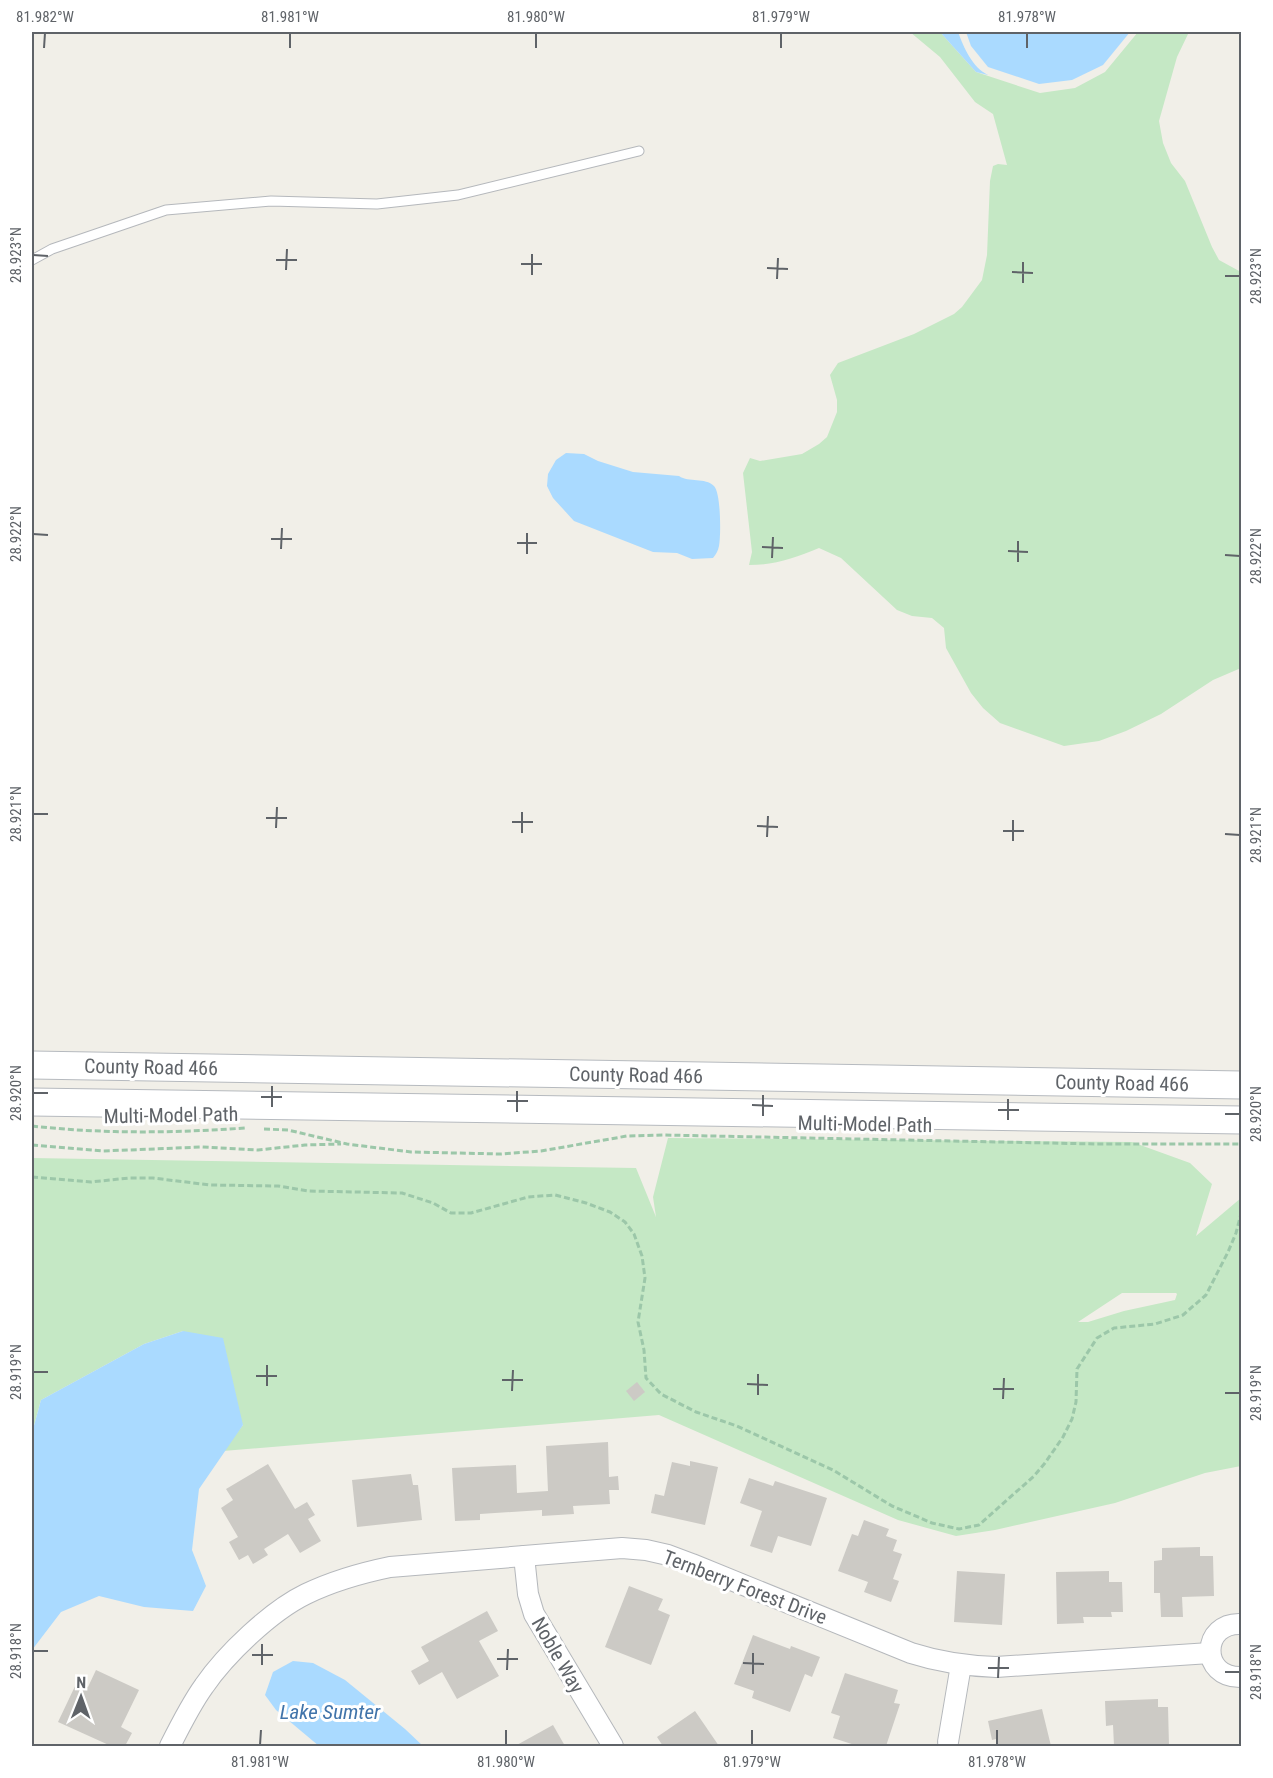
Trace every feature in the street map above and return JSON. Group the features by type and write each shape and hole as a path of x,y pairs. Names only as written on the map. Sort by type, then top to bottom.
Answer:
{"main road":[{"name":"County Road 466","path":"32,1065 1242,1085"},
{"name":"County Road 466","path":"32,1102 1242,1120"}],"street":[{"name":"Ternberry Forest Drive","path":"170,1746 202,1687 219,1666 260,1628 304,1595 352,1576 390,1567 622,1548 646,1550 668,1555 911,1653 938,1661 996,1667 1030,1666 1210,1653"},
{"name":"Noble Way","path":"524,1556 528,1594 534,1614 612,1746"},
{"path":"1242,1624 1227,1626 1220,1630 1214,1637 1210,1653 1212,1662 1218,1670 1225,1675 1242,1677"},
{"path":"945,1745 961,1665"}],"lane":[{"path":"32,260 52,249 166,210 271,201 377,204 458,195 639,151"}],"path":[{"name":"Multi-Model Path","path":"32,1126 72,1131 121,1133 181,1133 251,1128"},
{"name":"Multi-Model Path","path":"260,1129 288,1130 347,1144 411,1152 501,1154 541,1151 627,1136 665,1135 1242,1144"},
{"name":"Multi-Model Path","path":"32,1145 103,1151 202,1147 258,1150 305,1145 347,1144"},
{"path":"32,1177 90,1182 153,1178 210,1185 278,1186 308,1191 402,1193 433,1203 452,1213 471,1213 528,1197 555,1195 610,1212 625,1222 642,1256 645,1278 638,1322 644,1350 646,1378 661,1394 696,1412 737,1426 833,1470 892,1506 932,1523 959,1529 979,1525 1034,1476 1050,1456 1072,1419 1076,1402 1077,1369 1097,1338 1114,1328 1155,1324 1183,1315 1206,1295 1228,1252 1242,1210"}],"green space":[{"path":"910,32 940,32 976,72 1040,93 1075,88 1105,72 1138,32 1189,32 1177,57 1159,121 1163,143 1171,163 1185,181 1219,260 1241,272 1241,668 1213,680 1161,714 1099,741 1064,746 1000,723 971,693 946,648 944,628 932,618 912,616 897,610 841,558 819,548 785,560 749,565 752,552 743,473 750,458 760,461 802,454 819,444 827,437 837,412 837,400 830,375 838,363 914,334 954,314 982,280 987,255 990,181 993,166 1007,165 993,114 975,102 940,57"},
{"path":"668,1138 1132,1142 1190,1163 1212,1184 1196,1236 1241,1198 1241,1466 1205,1473 1115,1503 995,1530 956,1536 898,1520 659,1415 223,1451 243,1425 183,1331 144,1344 41,1400 32,1433 32,1158 636,1168 656,1217 653,1197","holes":["1122,1293 1176,1293 1175,1300 1124,1311 1088,1322 1078,1322"]}],"water":[{"path":"940,32 958,32 973,62 988,75 976,72"},
{"path":"966,32 1130,32 1103,65 1072,80 1039,84 988,67 971,46"},
{"path":"566,453 584,454 633,472 679,476 710,483 716,490 720,515 720,541 713,558 692,559 677,553 653,552 574,521 553,498 547,486 548,474 556,460"},
{"path":"183,1331 223,1338 243,1425 199,1489 192,1550 206,1586 193,1611 144,1607 99,1596 61,1612 32,1650 32,1433 41,1400 144,1344"},
{"name":"Lake Sumter","path":"293,1661 313,1663 345,1680 423,1746 319,1746 276,1710 265,1695 273,1672"}],"building":[{"path":"637,1382 645,1392 634,1401 626,1391"},
{"path":"608,1442 609,1477 618,1476 619,1490 609,1490 610,1504 573,1506 574,1514 542,1516 542,1510 480,1514 480,1520 455,1521 452,1468 516,1465 517,1493 548,1491 546,1446"},
{"path":"690,1461 718,1467 705,1525 651,1513 655,1494 664,1496 672,1462 690,1466"},
{"path":"268,1464 295,1509 307,1502 315,1515 308,1519 321,1541 300,1553 288,1534 264,1549 268,1555 253,1564 248,1555 239,1560 229,1542 238,1537 221,1508 233,1500 226,1489"},
{"path":"411,1474 413,1485 418,1485 422,1520 357,1527 352,1480"},
{"path":"749,1478 773,1486 775,1481 827,1498 811,1546 778,1536 772,1553 750,1546 762,1511 740,1503"},
{"path":"864,1520 889,1529 886,1536 897,1540 893,1551 902,1554 893,1579 899,1581 891,1602 864,1592 868,1582 838,1571 852,1534 858,1536"},
{"path":"1200,1547 1200,1556 1213,1556 1214,1596 1182,1597 1183,1617 1161,1617 1160,1593 1154,1593 1154,1561 1162,1560 1162,1548"},
{"path":"957,1571 1005,1574 1002,1625 954,1622"},
{"path":"1109,1571 1109,1582 1122,1582 1123,1612 1111,1612 1112,1617 1083,1617 1084,1623 1057,1624 1056,1572"},
{"path":"629,1586 663,1599 658,1610 670,1615 651,1665 605,1647"},
{"path":"487,1611 498,1631 479,1641 499,1676 457,1699 442,1672 419,1685 411,1671 429,1661 421,1647"},
{"path":"753,1635 820,1657 812,1677 805,1674 790,1712 752,1698 754,1691 734,1684"},
{"path":"96,1670 139,1690 121,1727 132,1733 125,1746 111,1746 58,1722 77,1682 88,1687"},
{"path":"845,1673 898,1690 894,1703 900,1704 886,1746 858,1746 833,1738 840,1716 831,1713"},
{"path":"1158,1699 1158,1707 1168,1707 1169,1746 1114,1746 1113,1725 1106,1726 1105,1701"},
{"path":"1042,1709 1051,1746 998,1746 996,1739 992,1740 988,1721"},
{"path":"695,1711 719,1746 663,1746 657,1737"},
{"path":"553,1725 565,1746 515,1746"}]}
